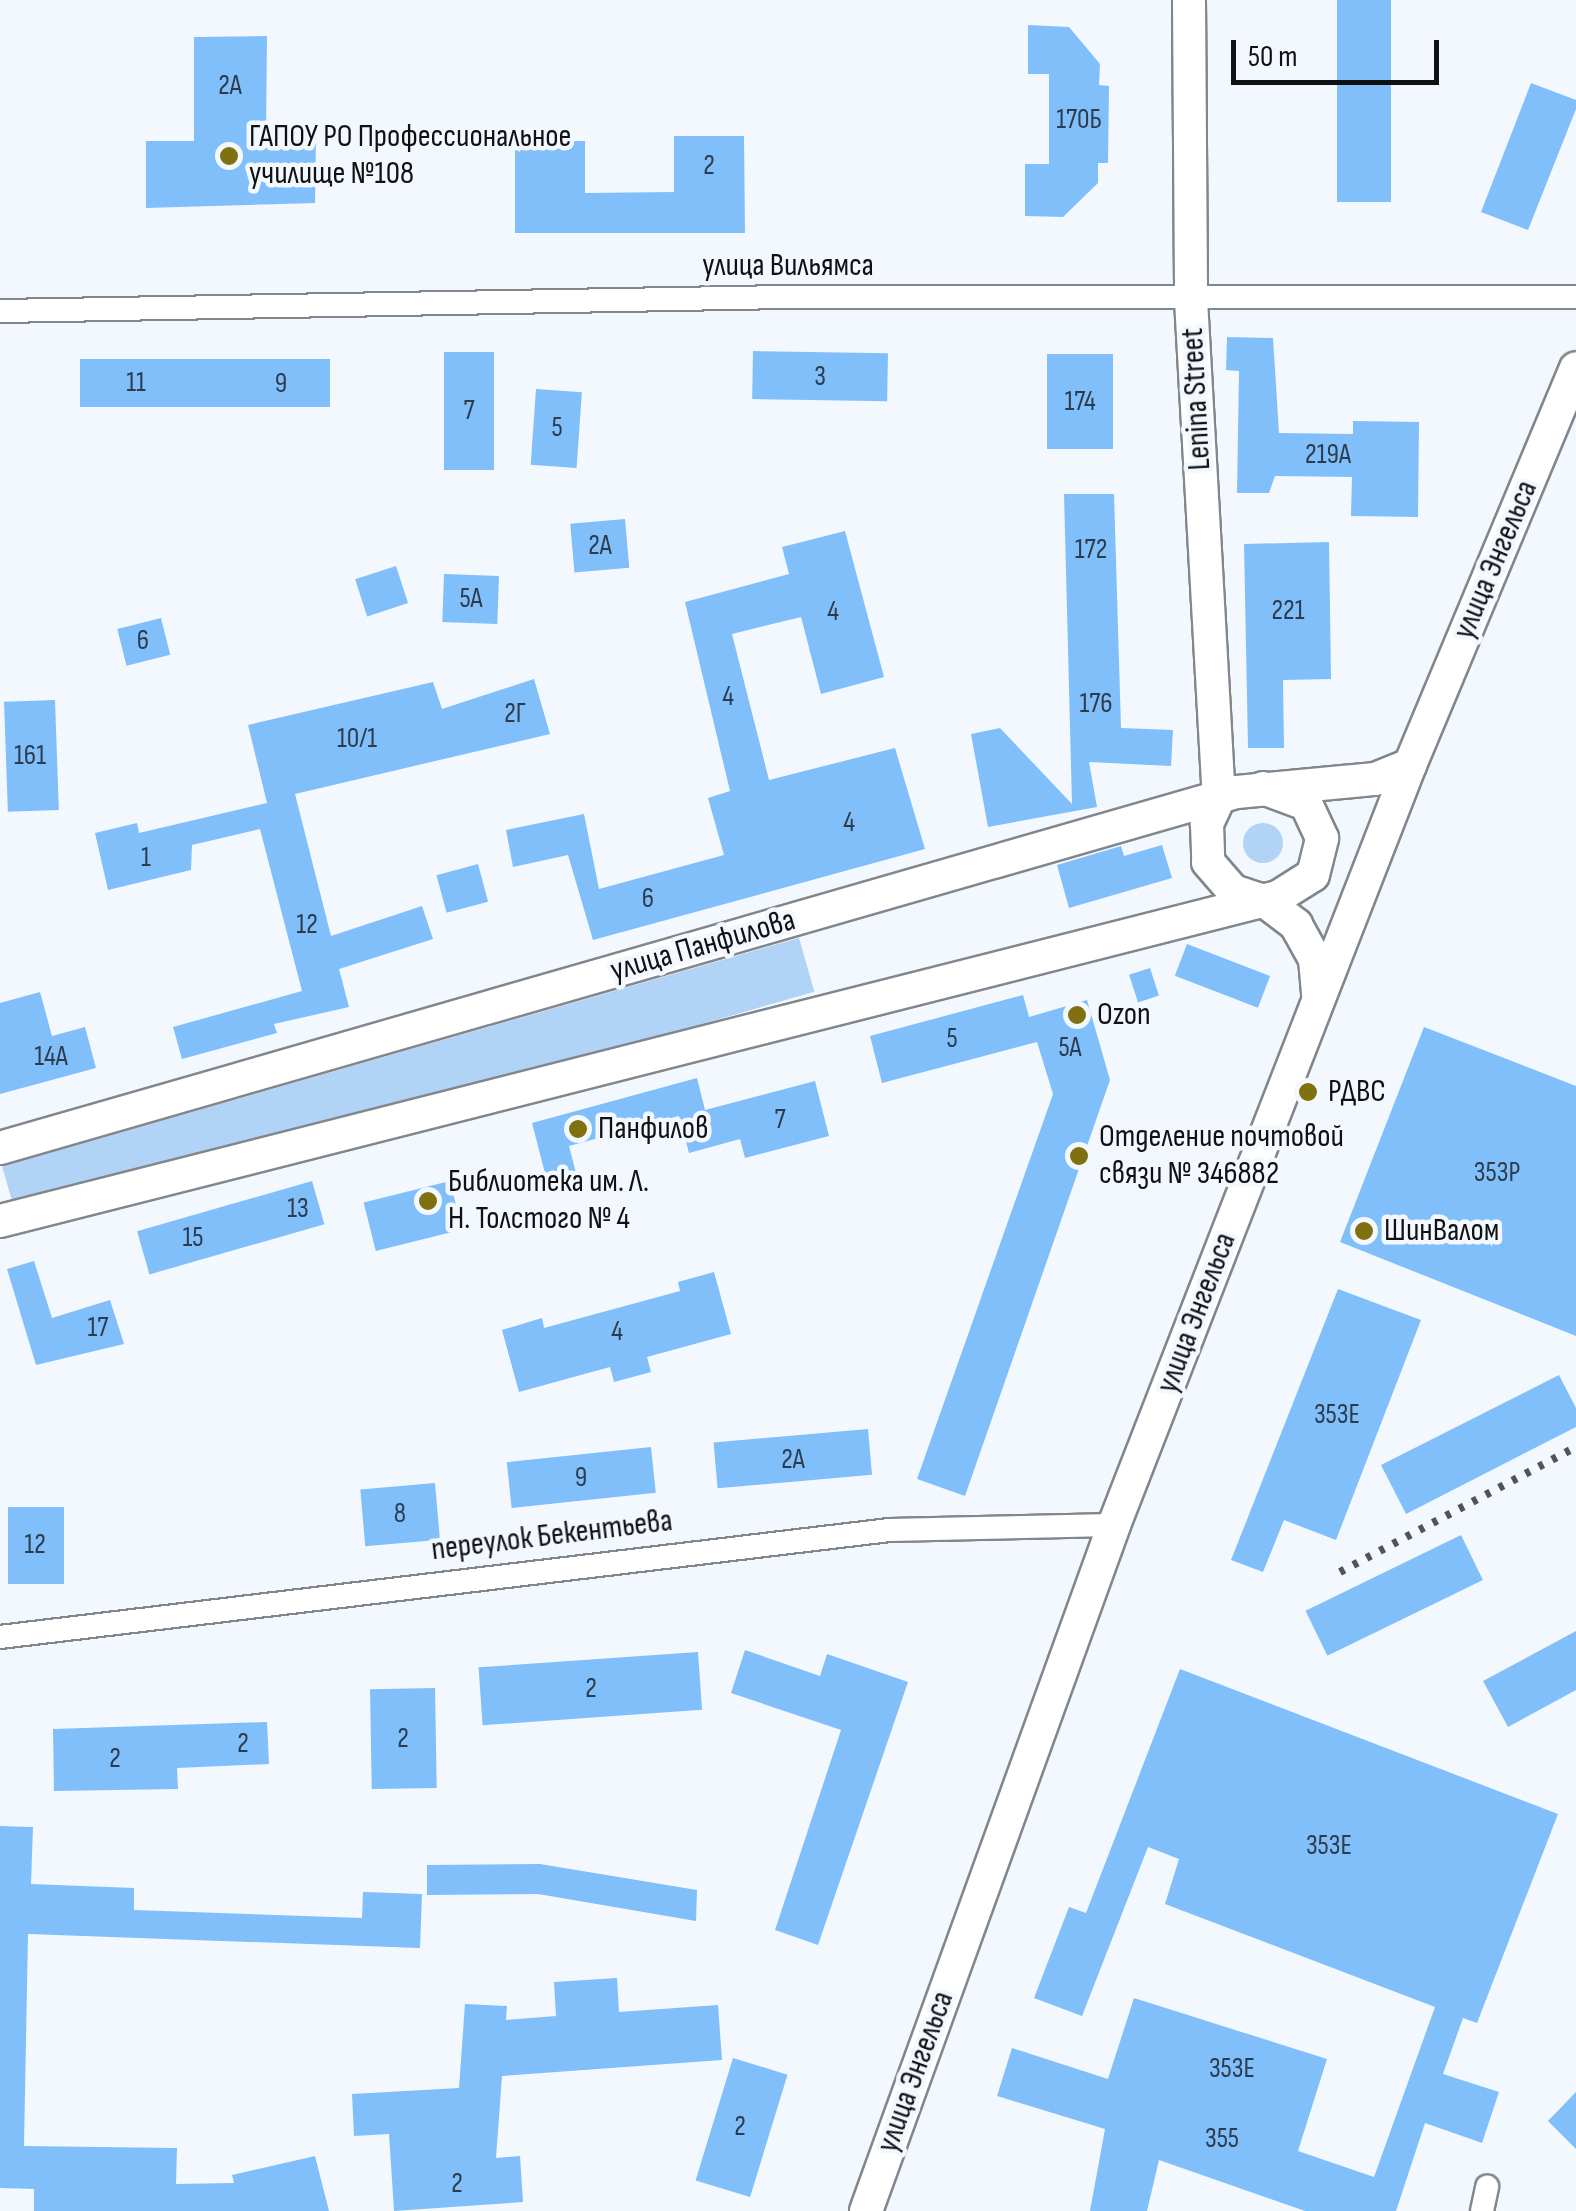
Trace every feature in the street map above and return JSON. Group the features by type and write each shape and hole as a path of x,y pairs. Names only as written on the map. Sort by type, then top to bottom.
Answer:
{"street":[{"name":"Lenina Street","path":"1189,0 1191,300 1220,798"},
{"name":"улица Вильямса","path":"0,310 788,297 1576,297"},
{"name":"улица Энгельса","path":"866,2211 1114,1525 1410,764 1576,368"},
{"name":"улица Панфилова","path":"0,1148 1220,798 1263,788 1375,779 1410,764"},
{"path":"1263,788 1306,804 1322,838 1313,876 1267,898"},
{"path":"1220,798 1207,824 1208,862 1216,878 1267,898 1307,941 1315,959 1317,1006"},
{"path":"0,1221 1267,898 1323,893 1368,874"},
{"name":"переулок Бекентьева","path":"0,1637 890,1530 1114,1525"},
{"path":"1482,2211 1487,2188"}],"shaded area":[{"path":"1263,823 1277,829 1283,843 1277,857 1263,863 1249,857 1243,843 1249,829"},
{"path":"799,938 814,992 18,1220 2,1167"}],"building":[{"path":"1337,0 1391,0 1391,202 1337,202"},
{"path":"1028,25 1069,27 1100,64 1099,85 1109,86 1108,163 1098,163 1098,183 1063,217 1025,216 1025,164 1049,164 1049,74 1028,74"},
{"path":"267,36 266,134 316,134 315,203 146,208 146,141 194,141 194,37"},
{"path":"1531,83 1576,100 1576,109 1528,230 1481,212"},
{"path":"674,136 744,136 745,233 515,233 515,141 585,141 585,193 674,192"},
{"path":"1227,337 1273,338 1279,433 1353,434 1353,421 1419,422 1418,517 1351,516 1352,477 1275,476 1269,493 1237,493 1239,371 1226,370"},
{"path":"753,351 888,353 887,401 752,399"},
{"path":"444,352 494,352 494,470 444,470"},
{"path":"1047,354 1113,354 1113,449 1047,449"},
{"path":"80,359 330,359 330,407 80,407"},
{"path":"536,389 582,392 577,468 531,465"},
{"path":"1064,494 1114,494 1121,728 1173,730 1171,766 1089,762 1097,807 988,827 971,734 1000,728 1072,804"},
{"path":"625,519 629,568 574,573 570,524"},
{"path":"845,531 884,677 821,694 801,617 732,634 769,780 895,748 925,849 593,940 568,855 513,867 506,830 584,814 599,889 724,855 708,798 730,791 685,602 789,574 782,547"},
{"path":"1329,542 1331,679 1283,680 1284,748 1248,748 1244,544"},
{"path":"396,566 408,603 367,616 355,579"},
{"path":"444,574 499,576 497,624 442,622"},
{"path":"161,618 170,655 127,666 117,629"},
{"path":"534,679 550,734 295,794 331,936 422,906 433,939 339,969 349,1007 274,1024 277,1033 182,1059 173,1027 302,991 260,829 192,845 191,870 108,890 95,833 137,823 139,833 267,803 248,725 433,682 442,709"},
{"path":"55,700 59,810 8,812 4,702"},
{"path":"1162,845 1172,878 1069,908 1057,865 1121,846 1124,856"},
{"path":"478,864 488,902 447,913 436,875"},
{"path":"1187,944 1270,976 1258,1008 1175,976"},
{"path":"1150,968 1159,996 1138,1002 1129,975"},
{"path":"40,992 52,1036 85,1027 96,1068 0,1094 0,1003"},
{"path":"1023,995 1029,1017 1087,1000 1110,1080 965,1496 917,1479 1053,1094 1037,1042 882,1083 870,1036"},
{"path":"1424,1027 1576,1086 1576,1336 1340,1242"},
{"path":"697,1078 705,1110 815,1081 829,1136 745,1158 740,1139 689,1153 679,1116 569,1146 576,1173 547,1181 532,1123"},
{"path":"312,1181 324,1224 149,1274 137,1231"},
{"path":"450,1181 462,1230 376,1251 364,1203"},
{"path":"34,1261 52,1318 110,1300 124,1344 36,1365 7,1269"},
{"path":"714,1272 731,1334 647,1357 651,1372 614,1382 610,1367 519,1392 502,1330 542,1318 544,1328 680,1291 678,1282"},
{"path":"1338,1289 1421,1320 1336,1540 1284,1520 1263,1572 1231,1560"},
{"path":"1559,1375 1576,1408 1576,1427 1406,1514 1381,1465"},
{"path":"868,1429 872,1475 718,1488 714,1443"},
{"path":"651,1447 656,1493 512,1508 507,1462"},
{"path":"435,1483 440,1540 365,1546 360,1490"},
{"path":"8,1507 64,1507 64,1584 8,1584"},
{"path":"1461,1535 1483,1580 1327,1656 1306,1611"},
{"path":"1576,1631 1576,1690 1508,1727 1483,1681"},
{"path":"745,1650 820,1676 827,1654 908,1682 818,1945 775,1930 841,1730 731,1693"},
{"path":"698,1652 702,1710 483,1725 479,1667"},
{"path":"1180,1669 1558,1814 1477,2023 1463,2018 1443,2074 1499,2092 1482,2143 1425,2123 1396,2211 1305,2211 1159,2160 1147,2211 1090,2211 1105,2129 997,2096 1012,2048 1108,2079 1134,1998 1327,2059 1298,2151 1374,2177 1435,2007 1165,1904 1179,1859 1148,1847 1082,2016 1034,1998 1069,1907 1086,1913"},
{"path":"435,1688 437,1788 372,1789 370,1689"},
{"path":"267,1722 269,1764 177,1768 178,1789 54,1791 53,1729"},
{"path":"0,1826 33,1827 31,1884 134,1888 134,1910 362,1918 363,1892 422,1894 420,1948 28,1934 24,2146 177,2148 176,2184 234,2183 232,2175 315,2156 329,2211 34,2211 34,2189 0,2188"},
{"path":"540,1864 697,1890 696,1921 538,1894 427,1895 427,1865"},
{"path":"617,1978 619,2012 718,2005 722,2060 502,2076 496,2158 520,2156 523,2202 394,2211 389,2134 354,2136 352,2094 459,2088 465,2004 507,2006 506,2020 556,2016 554,1982"},
{"path":"733,2058 788,2075 750,2197 696,2180"},
{"path":"1576,2092 1576,2149 1548,2121"}],"railway":[{"path":"1340,1572 1576,1447"}],"place":[{"name":"ГАПОУ РО Профессиональное училище №108","path":"229,156"},
{"name":"Ozon","path":"1077,1015"},
{"name":"РДВС","path":"1308,1092"},
{"name":"Панфилов","path":"578,1129"},
{"name":"Отделение почтовой связи № 346882","path":"1079,1156"},
{"name":"Библиотека им. Л. Н. Толстого № 4","path":"428,1201"},
{"name":"ШинВалом","path":"1364,1231"}]}
